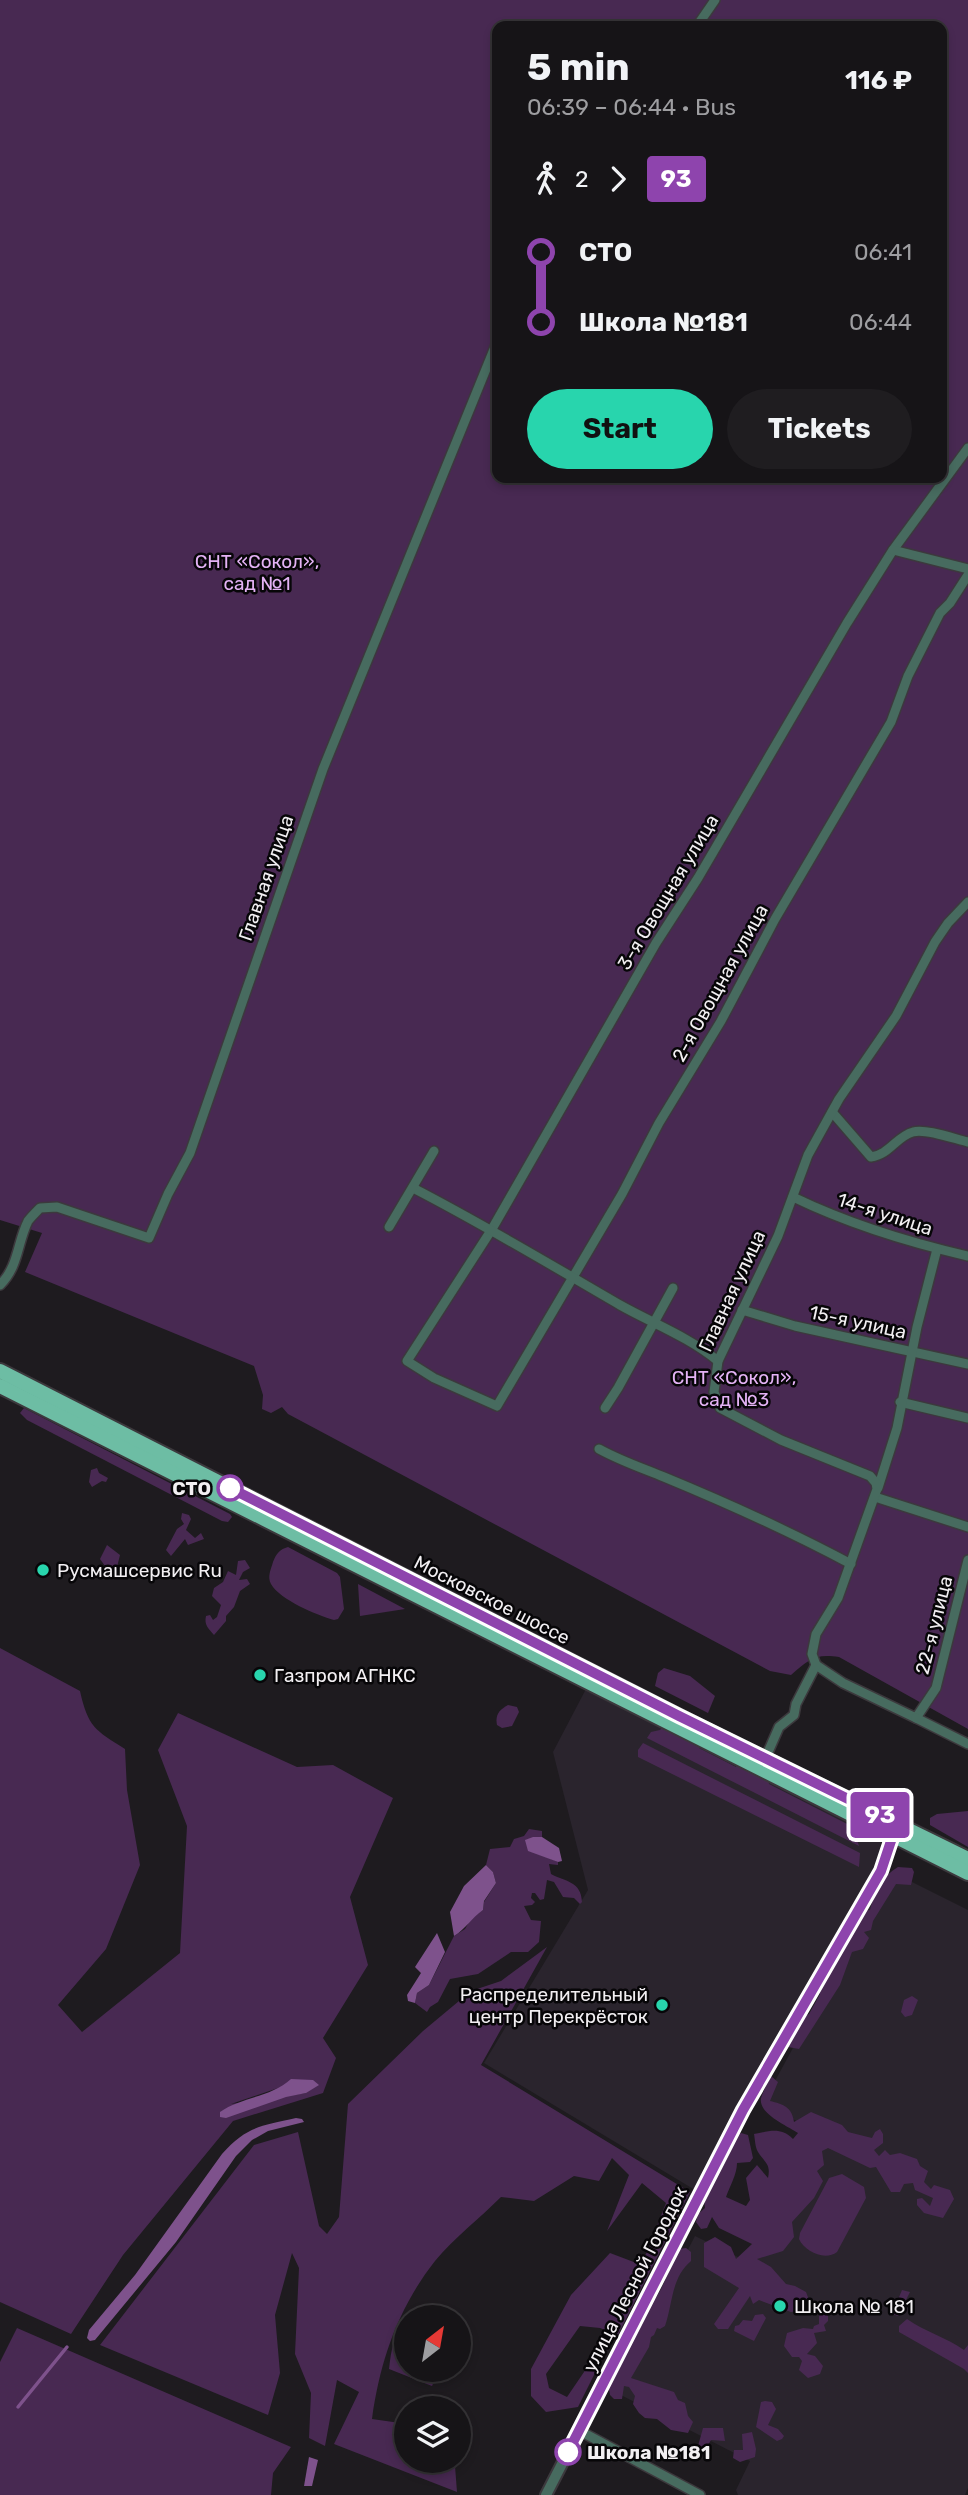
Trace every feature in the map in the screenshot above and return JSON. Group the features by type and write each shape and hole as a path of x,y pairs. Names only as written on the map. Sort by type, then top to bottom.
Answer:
{"main road":[{"name":"Московское шоссе","path":"0,1371 632,1699 765,1759 893,1828 968,1873"},
{"name":"Московское шоссе","path":"0,1386 893,1828 968,1859"}],"street":[{"path":"700,21 715,0"},
{"name":"Главная улица","path":"0,1285 8,1278 28,1221 40,1208 57,1207 149,1238 154,1230 168,1194 190,1153 327,757 492,354"},
{"name":"3-я Овощная улица","path":"947,477 968,448"},
{"name":"3-я Овощная улица","path":"497,1406 434,1378 408,1361 492,1230 656,943 698,878 846,623 893,550 942,483"},
{"path":"893,550 968,569"},
{"name":"2-я Овощная улица","path":"497,1406 622,1194 659,1123 721,1021 775,919 891,722 908,676 940,612 968,575"},
{"name":"Главная улица","path":"876,1493 876,1483 870,1476 780,1440 720,1408 714,1392 718,1361 778,1236 808,1156 832,1112 896,1016 935,942 968,902"},
{"path":"832,1112 871,1157 879,1156 911,1132 920,1131 968,1142"},
{"path":"389,1227 433,1151"},
{"path":"413,1188 704,1350 718,1361"},
{"name":"14-я улица","path":"793,1197 834,1217 968,1256"},
{"path":"937,1249 900,1402 897,1428 851,1564 838,1598 816,1634 812,1654 816,1665 843,1683 968,1744"},
{"path":"605,1408 673,1288"},
{"name":"15-я улица","path":"742,1310 794,1325 968,1364"},
{"path":"900,1402 968,1418"},
{"path":"599,1449 630,1466 663,1477 808,1541 851,1564"},
{"path":"876,1493 968,1527"},
{"name":"22-я улица","path":"916,1718 936,1688 968,1560"},
{"path":"765,1759 779,1727 794,1715 796,1704 816,1665"},
{"name":"улица Лесной Городок","path":"546,2495 743,2110 881,1871 893,1828"},
{"path":"580,2431 700,2495"}],"shaded area":[{"path":"586,1689 868,1828 878,1835 881,1843 878,1866 758,2069 695,2190 484,2063 588,1890 553,1752"},
{"path":"542,1837 559,1848 562,1861 528,1851 525,1840"},
{"path":"486,1865 493,1872 496,1883 484,1901 483,1910 454,1936 450,1912 464,1886"},
{"path":"894,1873 968,1910 968,2488 965,2495 738,2495 736,2490 750,2461 615,2392 695,2236 748,2262 811,2129 763,2103 887,1875"},
{"path":"437,1933 445,1952 429,1985 417,1993 415,2003 408,2001 407,1995 421,1973 415,1967"},
{"path":"291,2079 313,2080 319,2085 306,2093 286,2097 226,2118 220,2117 220,2112 228,2107 275,2090"},
{"path":"296,2118 304,2122 268,2131 252,2140 236,2156 176,2242 95,2340 90,2341 87,2338 89,2330 135,2275 222,2154 247,2132"},
{"path":"309,2457 318,2460 312,2486 304,2486"}],"green space":[{"path":"0,0 968,0 968,1729 839,1657 824,1656 812,1659 791,1675 770,1671 288,1414 282,1407 271,1413 262,1409 263,1395 254,1366 25,1272 42,1233 0,1220"},
{"path":"24,1408 232,1517 228,1522 222,1521 27,1420 20,1413"},
{"path":"97,1468 99,1473 108,1478 106,1482 102,1481 92,1487 89,1482 91,1470"},
{"path":"182,1513 189,1515 191,1519 186,1530 195,1538 201,1533 204,1539 188,1545 185,1539 171,1556 166,1550 177,1529 184,1524"},
{"path":"107,1545 120,1555 117,1567 105,1566 100,1559"},
{"path":"288,1547 340,1577 344,1609 338,1619 327,1618 300,1606 282,1596 271,1584 269,1576 274,1559"},
{"path":"245,1560 250,1568 243,1572 239,1580 247,1579 250,1584 240,1591 234,1607 226,1616 226,1621 214,1635 207,1626 206,1616 210,1615 213,1620 217,1617 221,1605 212,1596 214,1588 223,1582 228,1571 236,1575 238,1561"},
{"path":"358,1584 405,1609 360,1616"},
{"path":"0,1648 80,1691 86,1713 94,1726 125,1749 127,1790 140,1865 106,1949 58,2005 82,2032 180,1953 187,1826 158,1750 178,1713 297,1767 333,1765 393,1798 350,1897 368,1965 323,2038 336,2058 323,2093 233,2121 123,2255 71,2334 0,2302","holes":["284,2086 306,2093 231,2104"]},
{"path":"664,1668 690,1676 715,1696 708,1713 655,1686 658,1673"},
{"path":"508,1705 517,1707 519,1712 512,1726 502,1728 497,1725 497,1716"},
{"path":"664,1725 699,1744 699,1748 736,1767 738,1763 767,1775 769,1784 853,1827 859,1846 647,1738 651,1732 660,1730"},
{"path":"643,1743 860,1853 859,1867 638,1757 638,1750"},
{"path":"968,1811 968,1847 930,1825 930,1818 937,1814"},
{"path":"529,1829 542,1831 542,1837 533,1837 532,1851 558,1862 558,1865 549,1864 551,1874 576,1886 582,1902 580,1904 574,1898 563,1897 554,1882 547,1880 544,1899 540,1900 532,1893 531,1898 535,1902 524,1906 531,1920 541,1921 539,1942 528,1952 511,1952 478,1974 450,1979 438,2002 427,2012 415,2003 417,1993 429,1985 454,1936 465,1929 472,1917 483,1910 484,1902 496,1883 493,1872 486,1865 490,1849 510,1847 514,1839 524,1836"},
{"path":"898,1867 912,1868 914,1872 911,1885 896,1884 873,1921 871,1930 864,1932 869,1938 863,1949 852,1952 840,1985 799,2049 788,2047 788,2027 809,2014 820,1994 820,1980 837,1961 838,1951 845,1947 848,1927 858,1926 858,1912 870,1910 880,1885 887,1875"},
{"path":"547,1947 481,2065 690,2192 618,2335 600,2328 580,2326 546,2374 549,2388 567,2397 599,2350 608,2347 578,2407 546,2412 531,2396 531,2369 571,2295 610,2253 639,2264 646,2254 666,2203 642,2183 607,2231 629,2175 612,2158 599,2181 574,2176 534,2201 501,2197 435,2261 407,2305 394,2305 394,2334 380,2376 372,2419 394,2422 394,2467 334,2444 359,2392 337,2380 325,2446 309,2438 311,2393 295,2354 299,2268 292,2253 275,2315 280,2373 268,2415 100,2345 254,2145 298,2132 319,2226 327,2234 339,2217 348,2104 423,2031 471,1991 501,1981"},
{"path":"912,1996 918,2000 912,2015 905,2017 901,2012 904,2000"},
{"path":"771,2076 778,2082 770,2101 786,2107 794,2122 811,2112 842,2125 848,2132 872,2138 880,2129 883,2143 874,2150 879,2156 885,2150 890,2155 900,2153 917,2159 920,2166 928,2171 924,2182 931,2189 934,2185 950,2190 954,2199 943,2218 924,2213 917,2205 917,2199 922,2198 930,2206 933,2198 915,2190 913,2183 904,2184 900,2192 891,2192 876,2167 870,2168 828,2148 822,2151 824,2165 817,2171 823,2181 814,2198 792,2222 794,2237 783,2251 757,2259 771,2267 786,2284 806,2292 809,2300 802,2310 791,2312 759,2300 753,2304 750,2296 728,2329 718,2329 714,2324 739,2288 704,2267 704,2243 715,2237 731,2247 736,2259 752,2244 719,2228 712,2217 707,2228 701,2229 696,2222 698,2214 705,2208 706,2188 714,2166 734,2139 741,2133 748,2135 753,2158 750,2162 737,2163 726,2197 746,2206 750,2200 746,2178 757,2165 768,2178 769,2173 767,2164 757,2150 754,2134 780,2131 793,2139 798,2133 769,2114 761,2104"},
{"path":"842,2174 864,2187 866,2198 837,2252 827,2256 816,2254 802,2244 800,2233 829,2178"},
{"path":"686,2248 691,2252 691,2261 676,2283 665,2326 657,2328 651,2337 649,2347 631,2378 674,2392 678,2400 685,2403 688,2416 693,2422 688,2433 671,2430 657,2419 645,2418 633,2404 635,2396 629,2387 624,2386 622,2399 614,2399 609,2389 623,2351 658,2294 679,2249"},
{"path":"902,2290 910,2292 898,2316 892,2314"},
{"path":"763,2314 766,2318 754,2341 734,2331 735,2326 743,2320 752,2321 755,2315"},
{"path":"819,2315 828,2316 824,2325 826,2331 814,2333 817,2343 807,2354 815,2356 823,2366 820,2374 808,2378 799,2370 802,2361 799,2357 792,2357 784,2346 787,2333 803,2328 813,2329 819,2324"},
{"path":"907,2319 964,2350 968,2345 968,2373 899,2332 899,2326"},
{"path":"17,2328 291,2447 273,2473 271,2495 0,2495 0,2362"},
{"path":"394,2342 394,2371 389,2369"},
{"path":"761,2402 772,2402 776,2409 768,2425 778,2429 784,2436 777,2441 756,2427"},
{"path":"703,2428 723,2428 725,2441 711,2440 706,2449 698,2446"},
{"path":"752,2432 755,2457 740,2462 733,2458 734,2450 743,2450 742,2434"},
{"path":"408,2473 456,2473 457,2492"}],"waterway":[{"path":"18,2407 67,2347"}],"bus line":[{"name":"93","path":"230,1488 744,1749 893,1821 893,1835 881,1871 743,2110 568,2452"}],"place":[{"name":"СТО","path":"230,1488"},
{"name":"Русмашсервис Ru","path":"43,1570"},
{"name":"Газпром АГНКС","path":"260,1675"},
{"name":"Распределительный центр Перекрёсток","path":"662,2005"},
{"name":"Школа № 181","path":"780,2306"},
{"name":"Школа №181","path":"568,2452"}],"park label":[{"name":"СНТ «Сокол», сад №1","path":"257,572"},
{"name":"СНТ «Сокол», сад №3","path":"734,1388"}]}
